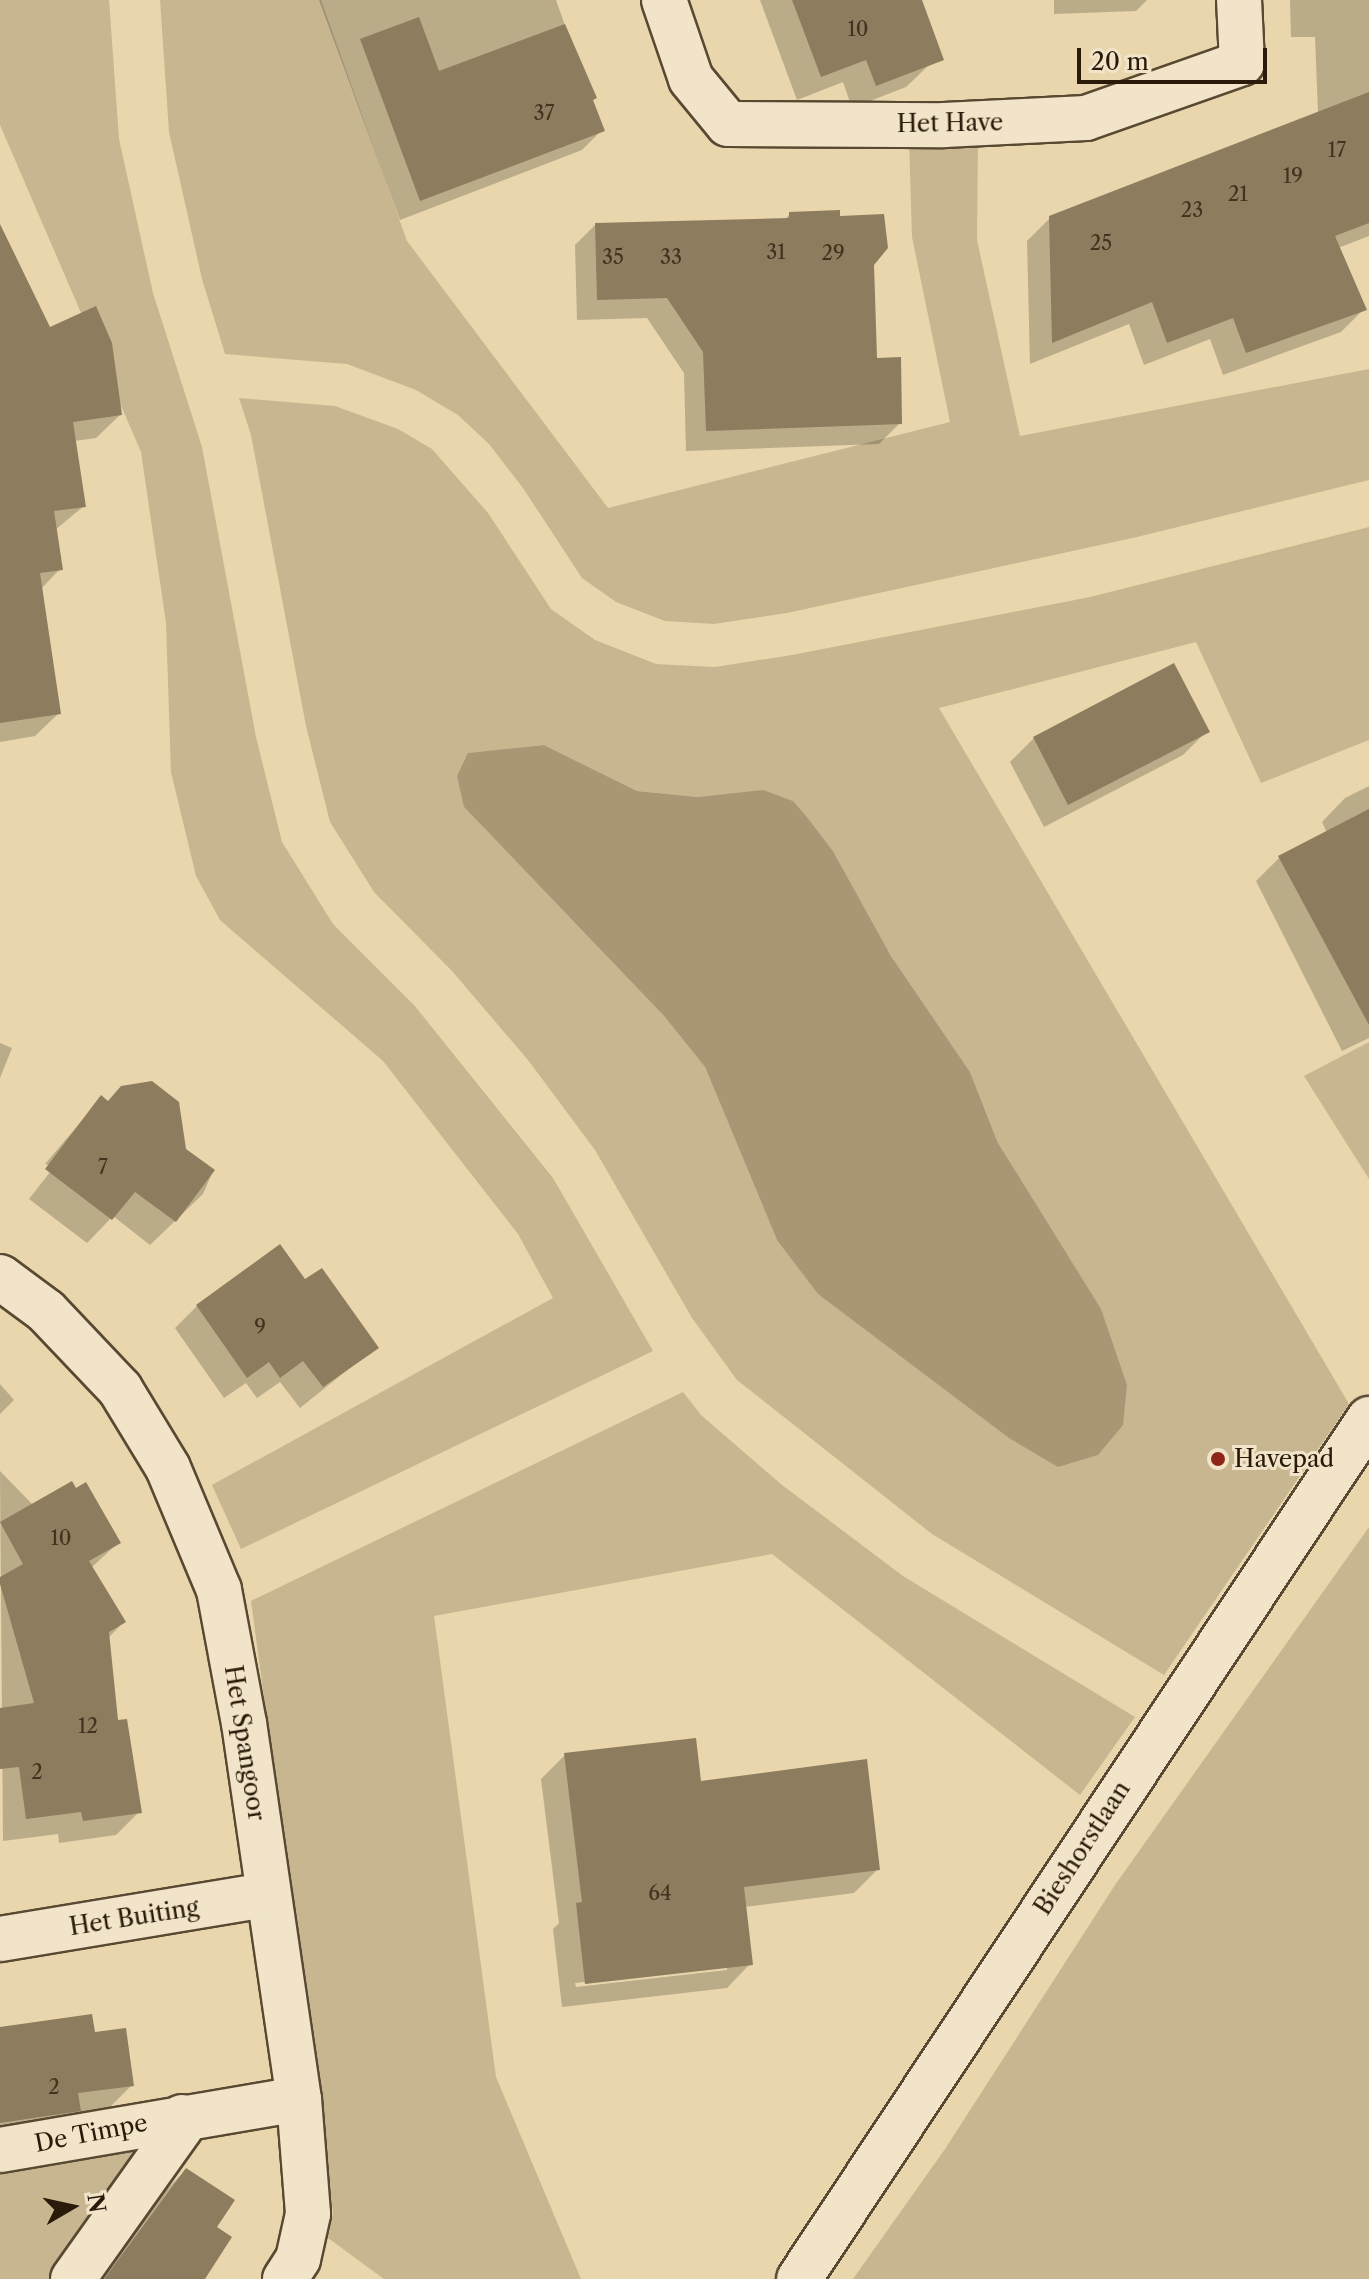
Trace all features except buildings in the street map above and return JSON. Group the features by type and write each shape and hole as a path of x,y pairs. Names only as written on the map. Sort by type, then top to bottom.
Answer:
{"street":[{"name":"Het Have","path":"664,0 691,79 728,124 929,125 1086,118 1242,63 1239,0"},
{"name":"Het Spangoor","path":"0,1277 46,1311 120,1389 168,1468 219,1590 244,1723 299,2099 308,2214 298,2259 285,2279"},
{"name":"Bieshorstlaan","path":"799,2279 1369,1419"},
{"name":"Het Buiting","path":"0,1939 267,1895"},
{"name":"De Timpe","path":"0,2150 299,2099"},
{"name":"De Timpe","path":"73,2279 181,2127 174,2118"}],"shaded area":[{"path":"0,0 109,0 119,139 153,293 202,447 256,737 282,842 333,924 414,1005 553,1178 653,1351 241,1549 212,1485 553,1298 518,1234 383,1061 220,920 196,876 171,772 166,623 141,452 0,125"},
{"path":"160,0 321,0 407,241 608,508 950,422 912,237 909,139 978,140 977,240 1020,436 1369,369 1369,480 1137,537 787,613 714,624 665,621 616,602 582,578 523,488 489,444 458,415 416,390 347,364 225,354 202,279 169,132"},
{"path":"239,398 335,406 398,429 432,449 488,513 551,609 595,640 656,664 715,667 792,655 1090,597 1369,527 1369,740 1261,783 1196,642 939,708 1349,1404 1164,1675 932,1534 737,1380 692,1318 595,1150 528,1060 452,971 374,892 330,822 306,726 251,435","holes":["544,745 637,791 698,797 763,791 793,801 833,851 891,956 970,1072 998,1143 1047,1225 777,1240 705,1067 664,1016 464,807 469,753"]},
{"path":"544,745 637,791 698,797 763,790 793,801 806,816 833,851 891,956 970,1072 998,1143 1101,1309 1127,1385 1123,1425 1098,1455 1058,1467 1009,1438 818,1294 777,1240 705,1067 664,1016 464,807 457,776 468,753"},
{"path":"1369,1042 1369,1179 1304,1076"},
{"path":"683,1392 701,1415 782,1485 903,1576 1135,1717 1080,1795 772,1554 434,1616 496,2077 581,2279 384,2279 328,2238 333,2212 251,1601"},
{"path":"1369,1527 1369,2279 853,2279 945,2149 1115,1885"},
{"path":"152,2136 55,2279 0,2279 0,2162"}],"place":[{"name":"Havepad","path":"1218,1459"}]}
